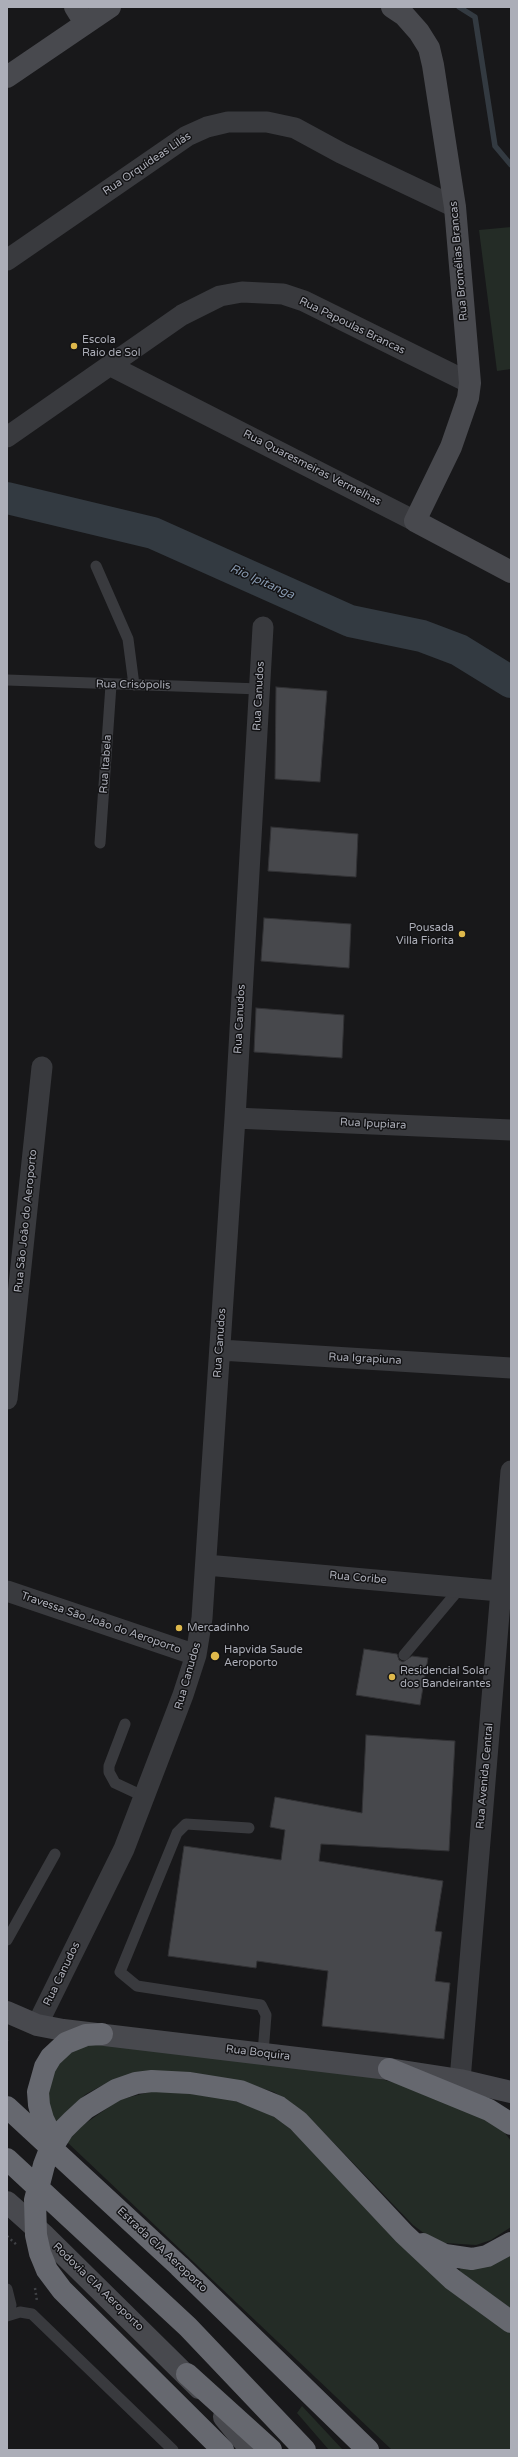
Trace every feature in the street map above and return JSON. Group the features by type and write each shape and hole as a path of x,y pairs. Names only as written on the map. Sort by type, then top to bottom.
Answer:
{"highway":[{"path":"67,2162 49,2134 42,2119 39,2105 41,2080 51,2057 66,2043 86,2036 102,2034"},
{"path":"389,2068 489,2110 511,2124"},
{"path":"223,2450 176,2401 62,2290 47,2270 40,2253 36,2235 35,2200 44,2165 63,2130 86,2108 100,2099 136,2083 169,2081 218,2086 260,2098 279,2107 298,2121 404,2234 452,2279 511,2322"},
{"name":"Estrada CIA Aeroporto","path":"7,2107 179,2266 368,2450"},
{"path":"7,2159 188,2327 305,2450"},
{"path":"404,2234 432,2250 458,2258 487,2256 511,2243"},
{"path":"187,2374 271,2450"}],"street":[{"path":"7,77 80,15 110,7"},
{"name":"Rua Bromélias Brancas","path":"392,7 404,15 419,32 429,48 455,207 470,383 466,404 451,447 415,521"},
{"name":"Rua Orquídeas Lilás","path":"7,260 187,136 207,126 228,122 267,122 295,128 341,153 455,207"},
{"name":"Rua Papoulas Brancas","path":"7,437 111,366 182,315 203,303 220,296 242,292 283,294 304,301 470,383"},
{"name":"Rua Quaresmeiras Vermelhas","path":"111,366 415,521 511,572"},
{"name":"Rua Canudos","path":"37,2025 124,1849 170,1735 196,1655 202,1618 235,1118 263,627"},
{"name":"Rua São João do Aeroporto","path":"7,1399 42,1067"},
{"name":"Rua Ipupiara","path":"235,1118 511,1130"},
{"name":"Rua Igrapiuna","path":"220,1350 511,1368"},
{"name":"Rua Avenida Central","path":"460,2080 506,1591 511,1471"},
{"name":"Rua Coribe","path":"206,1565 506,1591"},
{"name":"Travessa São João do Aeroporto","path":"7,1591 196,1655"},
{"name":"Rua Boquira","path":"7,2012 37,2025 389,2068 460,2080 511,2092"},
{"name":"Rodovia CIA Aeroporto","path":"7,2202 187,2374 251,2450"}],"lane":[{"path":"96,566 128,639 134,685"},
{"name":"Rua Crisópolis","path":"7,680 111,685 260,689"},
{"name":"Rua Itabela","path":"100,843 111,685"},
{"path":"404,1654 461,1588"},
{"path":"125,1724 109,1766 109,1772 115,1783 145,1797"},
{"path":"249,1828 186,1824 177,1833 120,1972 137,1986 261,2005 266,2015 263,2053"},
{"path":"7,1940 55,1854"},
{"path":"7,2289 10,2305 7,2315 20,2312 32,2314 173,2450"},
{"path":"176,2401 207,2450"}],"shaded area":[{"path":"511,227 511,369 497,371 479,230"},
{"path":"90,2043 377,2078 440,2095 502,2129 511,2141 511,2227 491,2240 476,2245 445,2243 429,2237 413,2225 304,2112 274,2092 235,2080 103,2085 86,2094 51,2126 46,2084 63,2056"},
{"path":"153,2091 177,2092 230,2099 269,2114 285,2124 511,2332 511,2450 392,2450 67,2142 83,2125 119,2100"},
{"path":"511,2252 511,2309 459,2271 462,2266"},
{"path":"302,2406 343,2450 329,2450 297,2413"}],"building":[{"path":"276,687 327,691 320,782 275,779"},
{"path":"271,827 358,834 356,877 268,871"},
{"path":"264,918 351,924 349,968 261,961"},
{"path":"256,1008 344,1015 342,1058 254,1052"},
{"name":"Residencial Solar dos Bandeirantes","path":"364,1649 397,1654 399,1660 403,1662 412,1656 428,1658 420,1705 356,1695"},
{"path":"366,1735 455,1741 449,1851 321,1844 319,1861 443,1881 435,1931 442,1932 435,1981 450,1983 444,2039 322,2026 328,1971 257,1961 256,1968 168,1956 184,1846 281,1860 285,1830 270,1827 275,1797 362,1813"}],"waterway":[{"path":"459,7 475,17 495,146 511,165"},
{"name":"Rio Ipitanga","path":"7,498 153,533 350,621 422,636 459,650 511,682"}],"place":[{"name":"Escola Raio de Sol","path":"74,346"},
{"name":"Pousada Villa Fiorita","path":"462,934"},
{"name":"Mercadinho","path":"179,1628"},
{"name":"Hapvida Saude Aeroporto","path":"215,1656"},
{"name":"Residencial Solar dos Bandeirantes","path":"392,1677"}]}
